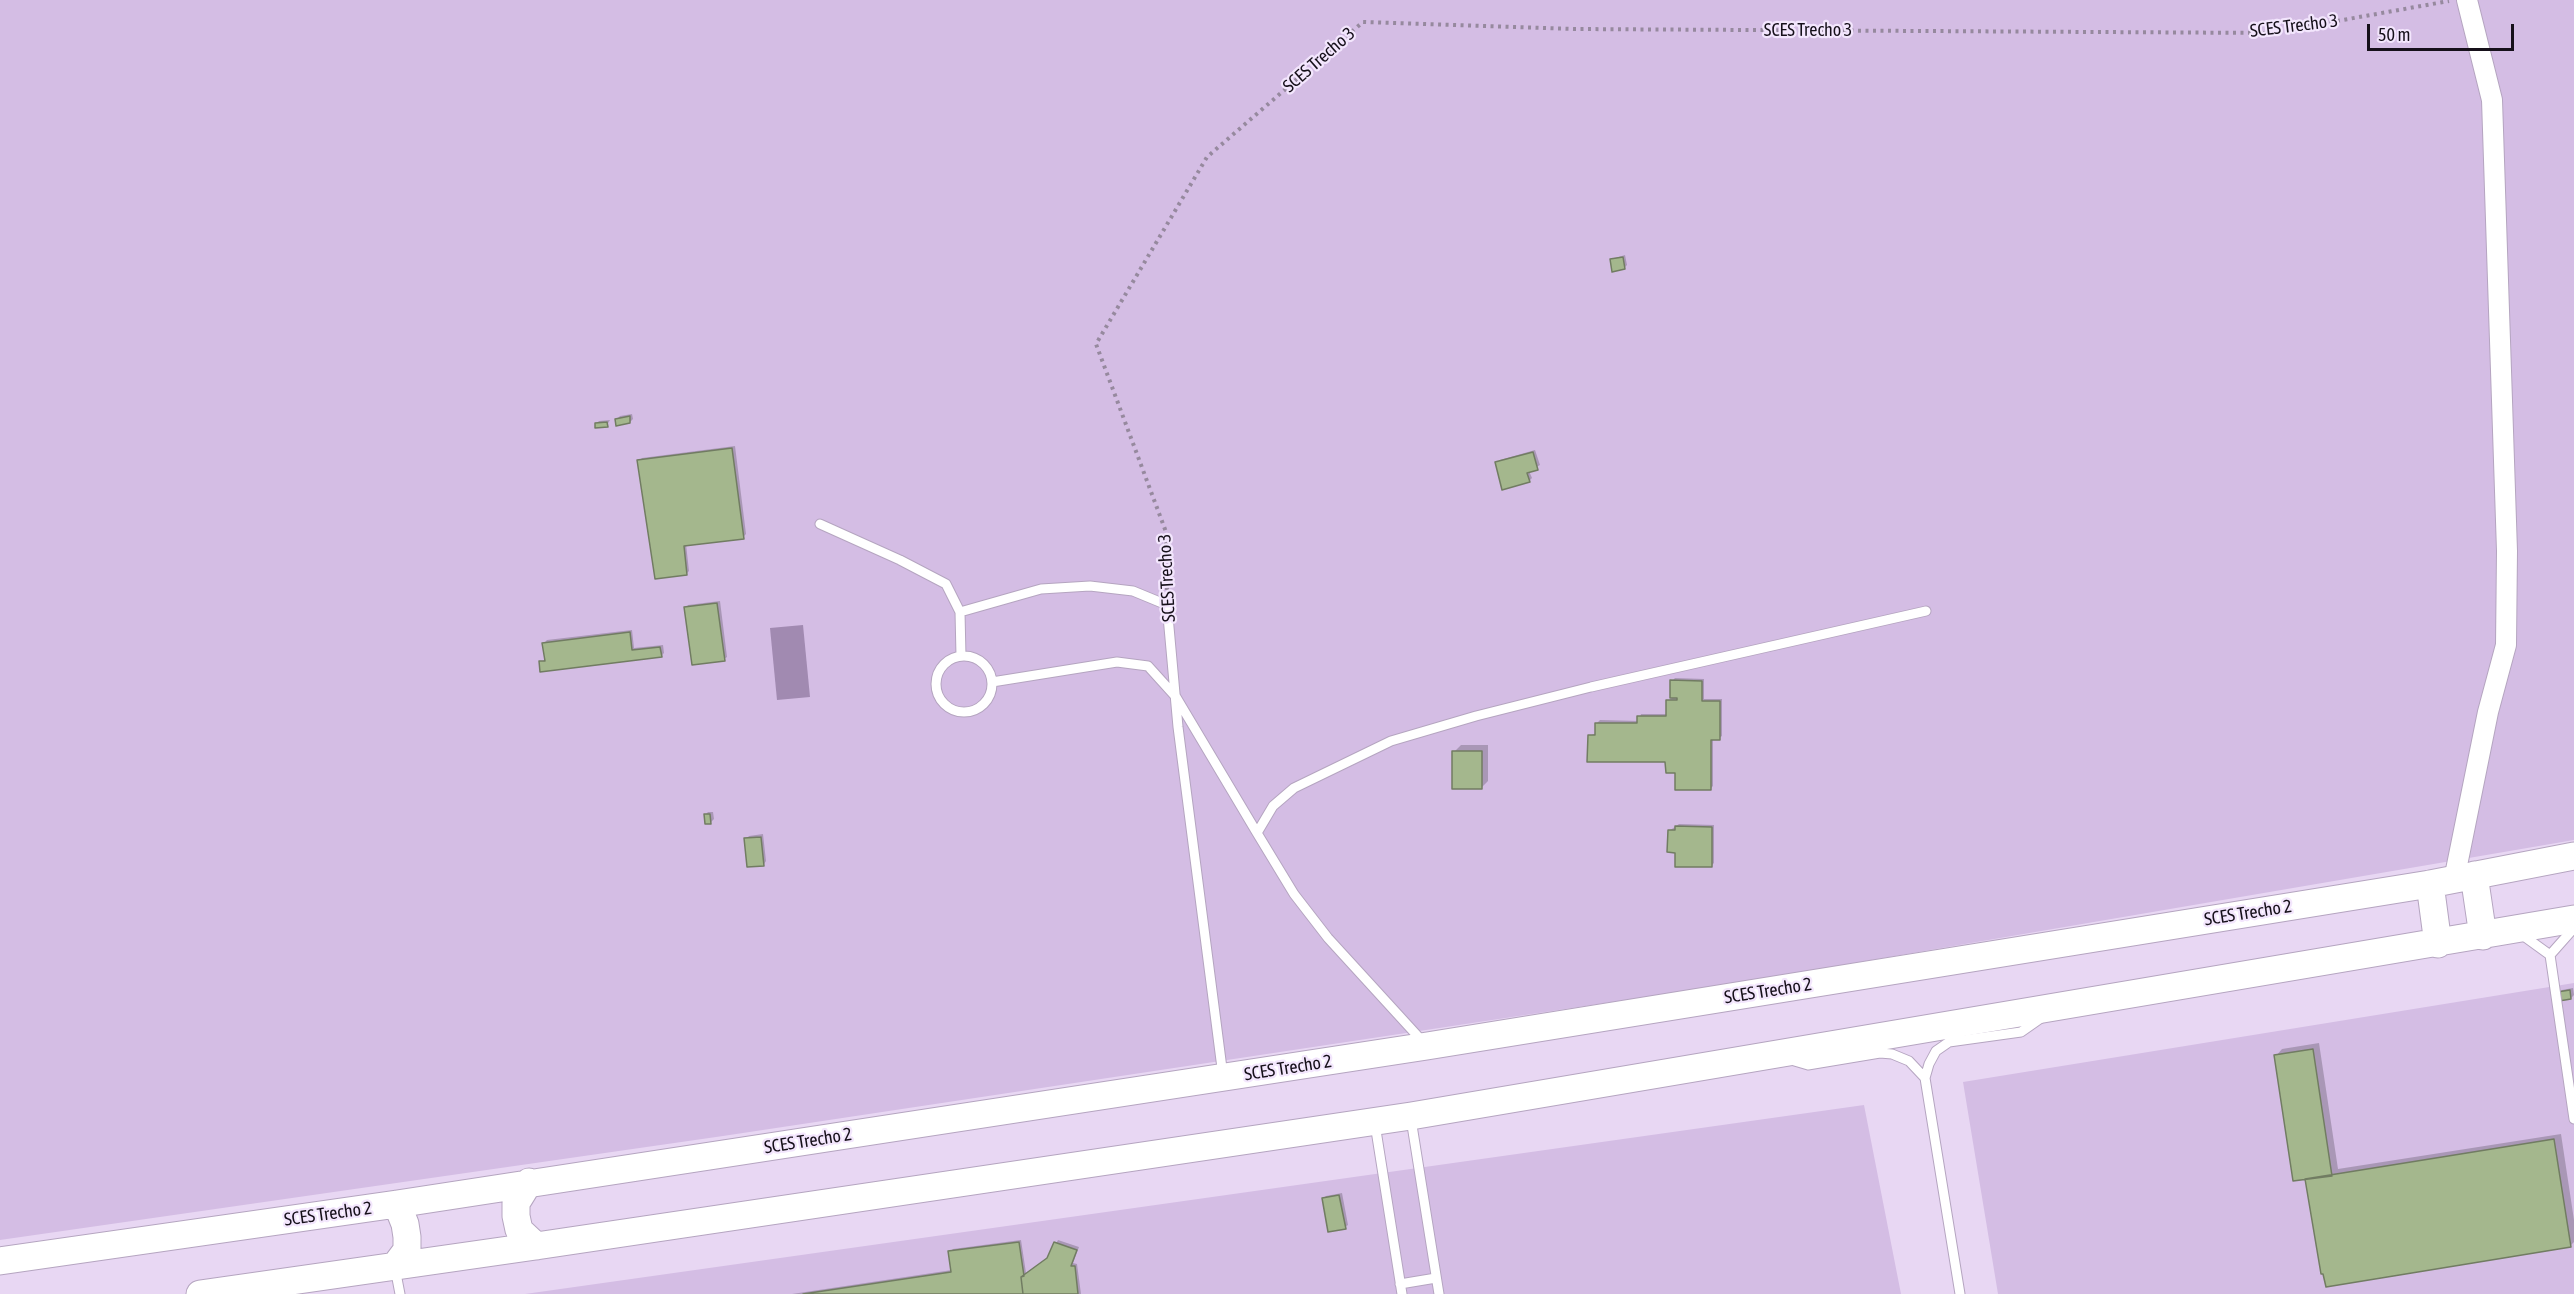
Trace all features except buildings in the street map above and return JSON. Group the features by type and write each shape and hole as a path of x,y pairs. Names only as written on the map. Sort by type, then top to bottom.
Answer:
{"main road":[{"name":"SCES Trecho 2","path":"0,1261 1427,1046 2452,880 2574,856"},
{"path":"2452,880 2483,936"},
{"path":"2438,944 2452,880"},
{"path":"200,1294 1411,1116 2438,944 2574,919"},
{"path":"529,1182 516,1203 516,1216 519,1230 536,1246"},
{"path":"395,1266 406,1250 407,1237 397,1203"}],"street":[{"path":"2452,880 2488,712 2506,645 2507,551 2492,100 2467,0"}],"lane":[{"path":"820,524 900,560 946,584 960,612 962,656"},
{"path":"960,612 1041,589 1090,586 1133,591 1167,605"},
{"name":"SCES Trecho 3","path":"1167,605 1178,727 1223,1078"},
{"path":"1257,833 1273,806 1294,788 1391,741 1532,701 1926,611"},
{"path":"962,656 972,657 982,663 989,671 992,682 991,693 986,703 966,713 945,706 938,697 935,686 936,675 942,665 950,659 962,656"},
{"path":"992,682 1117,662 1148,666 1176,697 1294,894 1328,938 1427,1046"},
{"path":"2550,955 2574,928"},
{"path":"2515,930 2550,955 2574,1119"},
{"path":"1959,1294 1925,1078 1936,1051 1949,1042 2021,1032 2056,1008"},
{"path":"1776,1055 1808,1065 1880,1053 1892,1054 1909,1061 1925,1078"},
{"path":"1411,1116 1439,1294"},
{"path":"1374,1121 1402,1294"},
{"path":"395,1266 400,1294"},
{"path":"1400,1284 1436,1278"}],"path":[{"name":"SCES Trecho 3","path":"1167,605 1166,532 1096,344 1207,157 1363,22 1587,29 2270,33 2453,0"}],"shaded area":[{"path":"0,0 2574,0 2574,840 1731,984 723,1136 0,1240"},
{"path":"803,625 810,697 777,700 770,628"},
{"path":"2574,983 2574,1294 1998,1294 1963,1082"},
{"path":"1864,1105 1901,1294 525,1294"}]}
